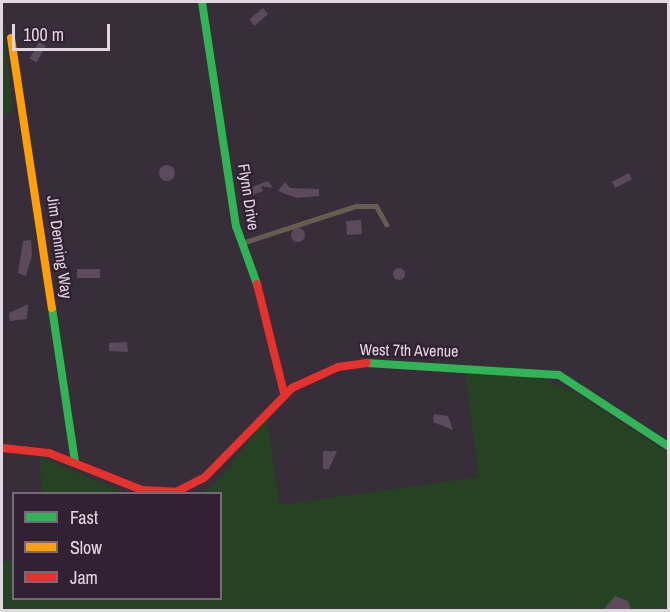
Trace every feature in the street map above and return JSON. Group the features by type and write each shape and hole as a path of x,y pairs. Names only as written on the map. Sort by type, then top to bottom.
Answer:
{"street":[{"name":"Flynn Drive","path":"202,2 242,243 269,315 284,393"},
{"name":"Jim Denning Way","path":"11,38 75,461"},
{"path":"242,243 331,210 376,206 386,224"},
{"name":"West 7th Avenue","path":"2,448 75,461 142,490 184,490 204,478 284,393 350,364 535,370 578,385 669,446"}],"green space":[{"path":"2,13 13,113 2,114"},
{"path":"465,372 539,378 578,394 668,453 668,610 2,610 2,562 12,561 12,600 222,600 222,492 202,492 214,485 267,418 279,505 479,477"},
{"path":"39,456 123,492 42,492"}],"building":[{"path":"263,8 268,14 254,26 249,20"},
{"path":"39,42 46,46 36,62 30,58"},
{"path":"164,165 170,165 175,173 173,179 164,181 159,176 159,170"},
{"path":"629,173 632,179 615,188 612,182"},
{"path":"268,181 273,188 261,186 263,191 247,197 244,190"},
{"path":"285,182 290,188 319,189 319,196 296,198 278,191"},
{"path":"361,220 362,234 347,235 346,221"},
{"path":"298,228 303,230 305,235 303,240 298,242 293,240 291,235 293,230"},
{"path":"31,240 32,255 26,276 18,273 23,241"},
{"path":"401,268 405,274 401,280 397,280 393,272"},
{"path":"77,269 100,269 100,278 77,278"},
{"path":"28,304 27,319 10,321 9,313"},
{"path":"127,342 128,352 109,351 109,343"},
{"path":"434,414 448,416 453,430 433,422"},
{"path":"323,451 337,451 329,469 323,469"},
{"path":"615,596 628,601 631,610 603,610"}],"traffic: fast":[{"path":"202,2 236,226 257,284"},
{"path":"52,308 75,461"},
{"path":"367,363 559,375 668,446"}],"traffic: slow":[{"path":"11,38 52,308"}],"traffic: jam":[{"path":"257,284 284,393"},
{"path":"2,448 49,453 142,490 176,492 204,478 292,388 338,367 367,363"}]}
